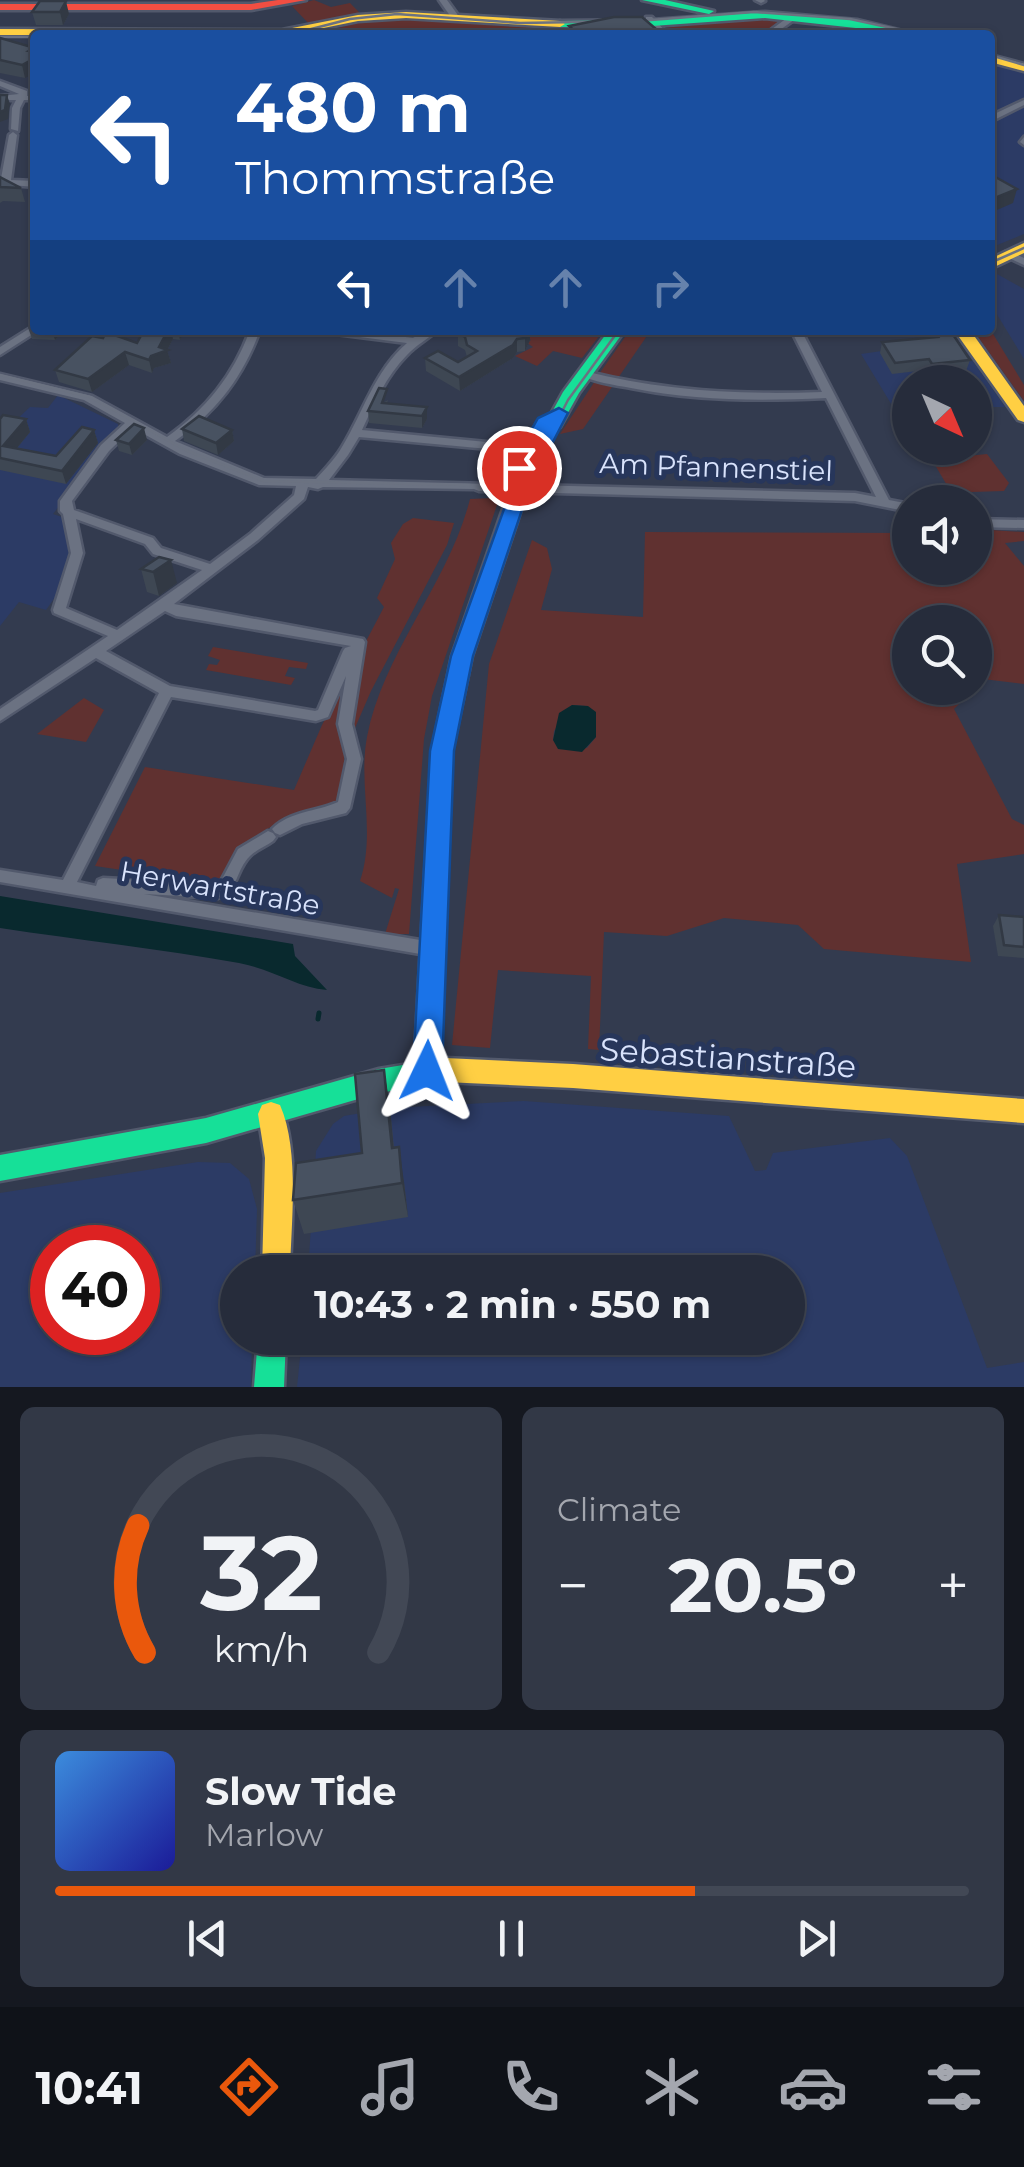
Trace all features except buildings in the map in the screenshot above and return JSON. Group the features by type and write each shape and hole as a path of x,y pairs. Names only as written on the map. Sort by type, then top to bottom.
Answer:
{"main road":[{"path":"150,30 160,2"},
{"path":"0,7 292,2 304,30"},
{"path":"651,17 763,10 906,30"},
{"path":"316,30 337,22 406,14 520,24 763,10 843,27 881,25 897,30"},
{"path":"0,32 30,33"},
{"path":"0,40 30,40"},
{"path":"995,57 1024,66"},
{"path":"427,1071 442,751 462,656 520,486 559,413 612,335"},
{"path":"966,335 1024,417"},
{"path":"520,486 519,468 528,450 547,418 559,413"},
{"name":"Sebastianstraße","path":"0,1168 106,1151 271,1114 384,1078 427,1071 591,1077 1024,1111"},
{"path":"271,1114 278,1158 276,1255"},
{"path":"269,1387 271,1355"}],"street":[{"path":"442,0 456,18"},
{"path":"0,84 23,96"},
{"path":"23,96 16,108 3,182 30,184"},
{"path":"0,98 30,97"},
{"path":"995,116 1024,102"},
{"path":"0,127 14,132"},
{"path":"0,146 14,132"},
{"path":"0,352 30,331"},
{"path":"167,442 196,422 220,396 242,366 253,335"},
{"path":"387,335 413,341"},
{"path":"318,485 355,432 373,388 413,341 424,335"},
{"path":"799,335 884,501"},
{"path":"584,374 662,393 703,398 831,395"},
{"name":"Am Pfannenstiel","path":"0,376 77,394 167,442 258,481 302,485 520,486 892,503"},
{"path":"118,636 59,610 76,565 77,553 66,511 71,494 105,448 133,422"},
{"path":"355,432 528,450"},
{"path":"0,716 213,569 300,496 302,485"},
{"path":"66,511 149,541 157,551 213,569"},
{"path":"992,523 1024,524"},
{"path":"164,605 176,611 356,642"},
{"path":"97,652 167,691 316,716 323,712 356,642"},
{"path":"167,691 69,886 218,890 226,886 245,852 298,819 341,809 346,804 354,759 346,724 356,642"},
{"name":"Herwartstraße","path":"0,876 432,949"}],"shaded area":[{"path":"314,0 331,7 350,3 363,16 309,24 292,6"},
{"path":"417,17 476,24 555,26 547,30 331,30 366,20"},
{"path":"742,18 786,20 773,30 664,28"},
{"path":"995,62 1024,70 1024,234 995,246"},
{"path":"995,273 1024,289 1024,359 995,311"},
{"path":"522,335 600,335 582,358 553,351 537,366 515,356 533,347 527,343 531,340"},
{"path":"626,335 648,335 618,378 599,374"},
{"path":"977,335 994,335 1024,385 1024,401"},
{"path":"958,340 976,365 892,365 892,405 861,354"},
{"path":"595,381 612,387 583,429 560,434"},
{"path":"992,388 1005,407 992,407"},
{"path":"58,395 118,424 118,428 53,514 62,517 71,548 72,566 63,586 46,610 19,602 0,626 0,422 12,424 30,407 48,408"},
{"path":"992,461 1009,483 1004,491 992,491 992,485 947,485 935,465 992,465"},
{"path":"494,498 498,502 432,696 424,739 409,934 385,934 399,889 395,888 392,898 360,881 367,845 367,737 387,676 447,560 470,499"},
{"path":"413,518 454,523 447,545 371,691 345,751 340,805 300,814 251,840 238,853 223,885 95,866 145,767 294,790 322,725 384,607 377,598 395,559 391,543 403,524"},
{"path":"992,530 1024,532 1024,541 1005,543 1024,566 1024,684 992,680 992,605 892,605 892,705 958,705 954,709 1012,819 1024,825 1024,854 957,864 971,962 824,949 798,925 724,918 667,936 604,932 599,1050 588,1049 591,976 498,970 490,1048 452,1045 489,664 532,540 547,548 552,569 541,610 643,617 645,532 892,533 892,585 992,585","holes":["572,705 587,706 595,712 596,737 587,748 557,745 553,740 554,731"]},
{"path":"213,647 308,663 306,669 289,667 285,676 295,678 291,685 206,670 209,664 217,665 220,660 208,656"},
{"path":"84,698 104,710 86,742 37,734"},
{"path":"572,705 588,706 596,712 596,737 582,752 558,749 553,740 559,713"},
{"path":"0,896 293,944 295,956 327,990 239,963 0,928"},
{"path":"524,1101 729,1116 755,1171 766,1170 773,1153 890,1138 907,1156 987,1368 1024,1362 1024,1387 297,1387 300,1355 805,1355 805,1255 309,1255 316,1151 333,1124 344,1116 390,1108"},
{"path":"198,1162 230,1163 249,1179 257,1209 256,1255 220,1255 220,1355 252,1355 251,1387 0,1387 0,1193"}],"waterway":[{"path":"318,1019 319,1013"}],"tram line":[{"path":"307,30 350,19 397,14 520,23 638,21 754,12 850,19 901,30"},
{"path":"0,37 30,37"},
{"path":"995,56 1024,65"},
{"path":"995,261 1024,248"},
{"path":"479,489 511,486 530,474 568,400 615,335"},
{"path":"0,375 90,397 185,450 264,481 470,485"}],"traffic: fast":[{"path":"647,0 709,11"},
{"path":"560,24 652,23 765,15 857,23 890,30"},
{"path":"554,423 571,392 613,335"},
{"path":"0,1168 206,1130 379,1081 445,1070"},
{"path":"269,1387 271,1355"}],"traffic: slow":[{"path":"297,30 358,18 406,15 560,24"},
{"path":"0,32 30,32"},
{"path":"995,59 1024,68"},
{"path":"995,262 1024,247"},
{"path":"966,335 1024,417"},
{"path":"445,1070 573,1076 1024,1111"},
{"path":"271,1114 278,1158 276,1255"}],"traffic: jam":[{"path":"0,7 251,7 301,0"},
{"path":"427,1071 442,751 462,656 520,486 525,455 542,427 559,413"}],"route":[{"path":"427,1071 442,751 462,656 520,486 559,413 544,422 519,468"}]}
